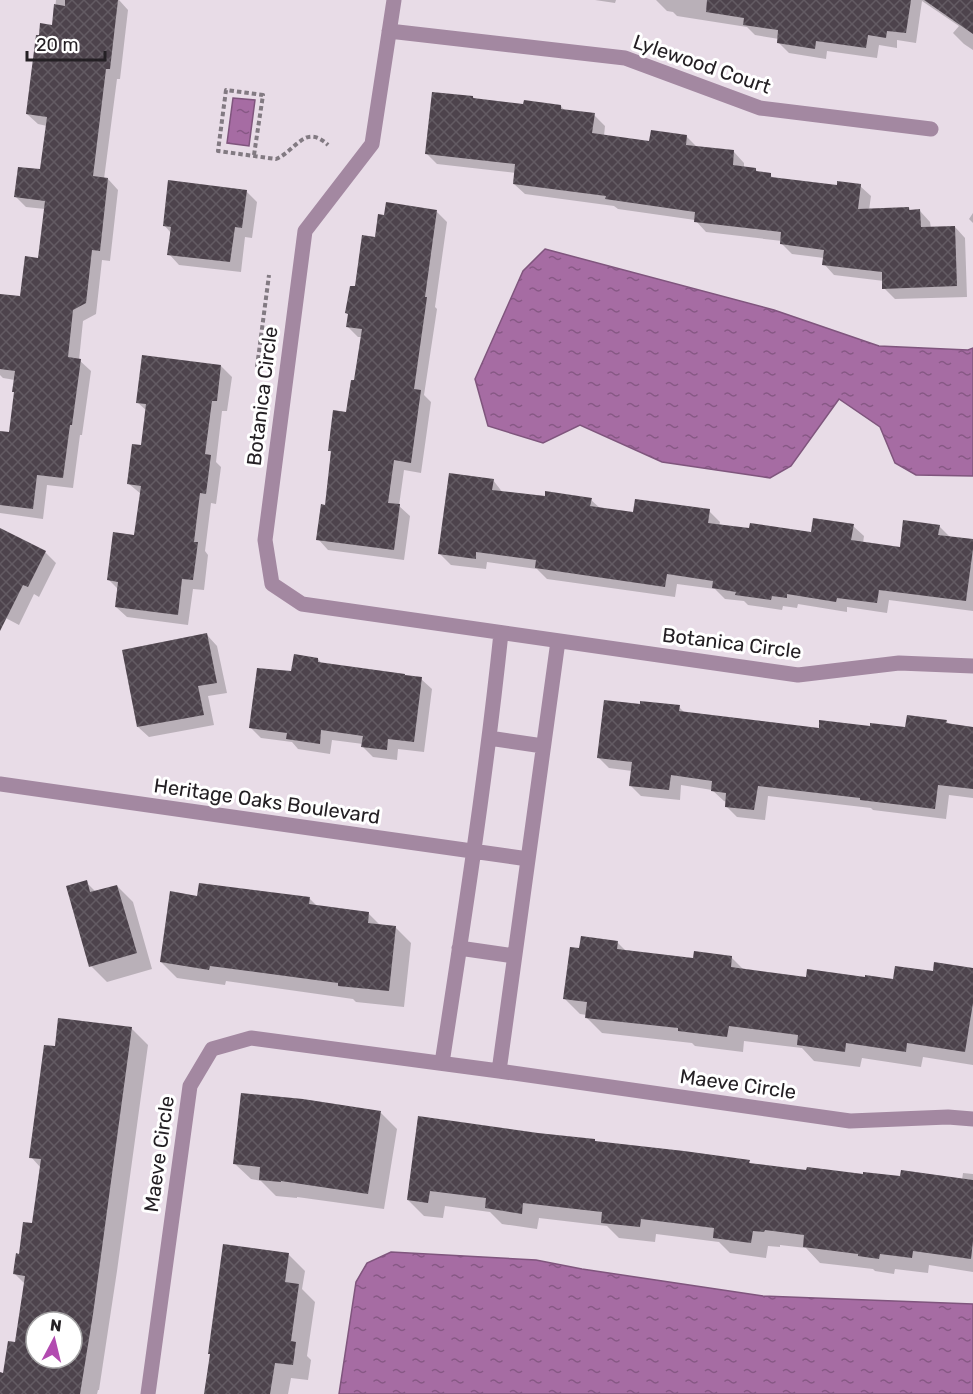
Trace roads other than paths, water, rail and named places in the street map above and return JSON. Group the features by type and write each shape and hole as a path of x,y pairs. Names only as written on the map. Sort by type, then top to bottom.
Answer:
{"street":[{"name":"Botanica Circle","path":"394,0 372,144 305,231 265,540 272,584 302,604 798,675 899,663 973,666"},
{"name":"Lylewood Court","path":"389,31 625,58 760,108 931,129"},
{"path":"442,1063 474,851 501,633"},
{"path":"499,1071 558,641"},
{"path":"489,738 543,746"},
{"name":"Heritage Oaks Boulevard","path":"0,784 528,859"},
{"path":"459,948 514,956"},
{"name":"Maeve Circle","path":"148,1394 190,1086 212,1049 251,1038 850,1121 948,1116 973,1119"}],"water":[{"path":"233,98 255,100 249,146 227,143"},
{"path":"545,249 774,310 879,346 968,350 973,348 973,476 916,475 895,463 880,427 839,399 791,466 770,478 662,462 580,425 543,443 488,426 475,379 523,271"},
{"path":"391,1252 536,1260 763,1296 973,1304 973,1394 339,1394 356,1282 367,1263"}]}
